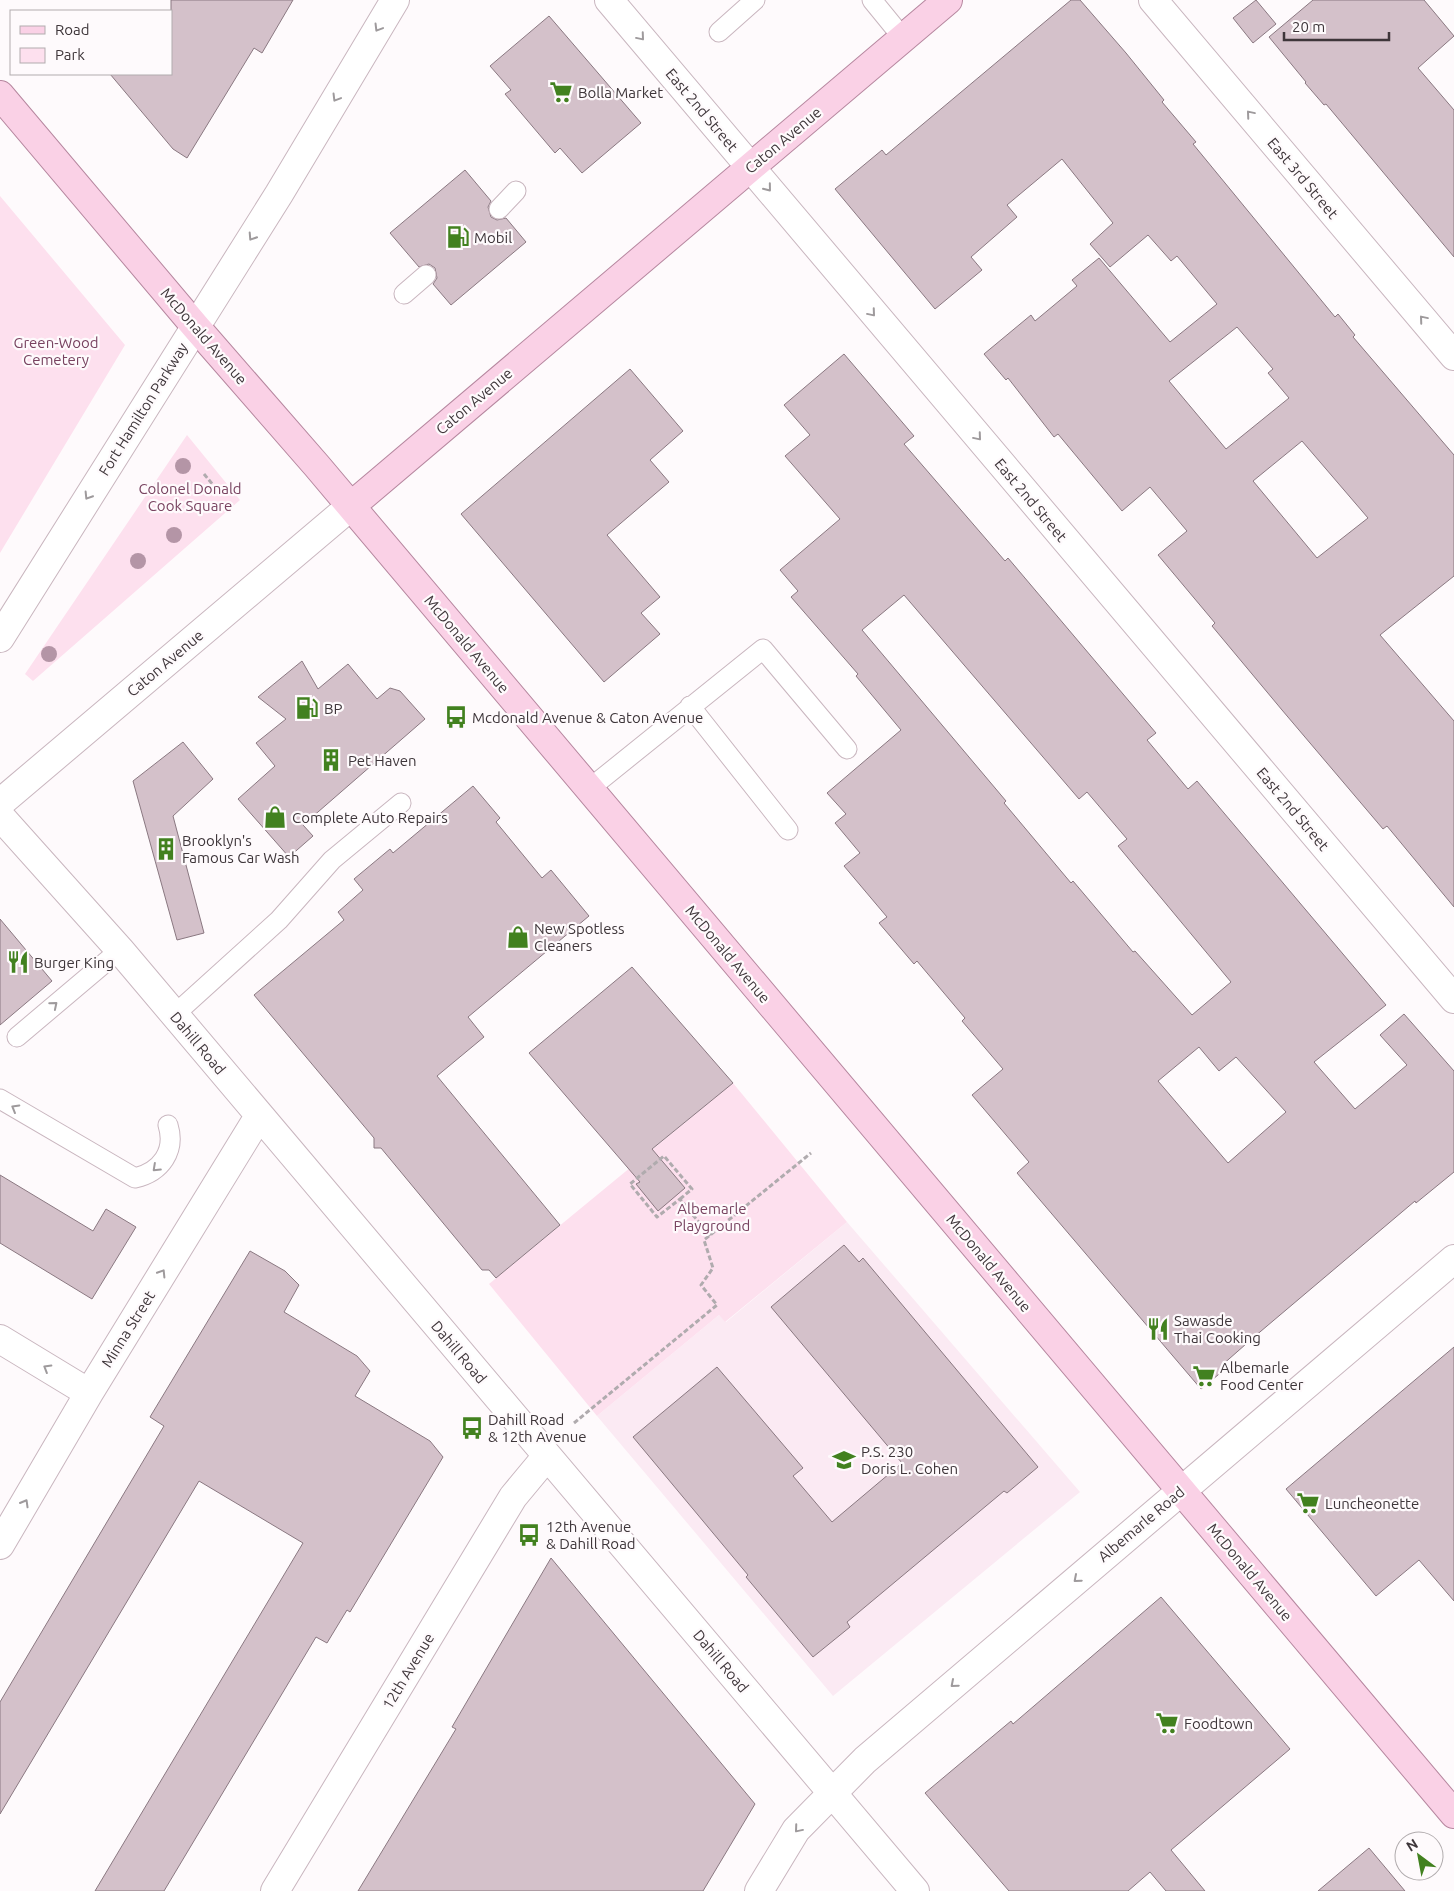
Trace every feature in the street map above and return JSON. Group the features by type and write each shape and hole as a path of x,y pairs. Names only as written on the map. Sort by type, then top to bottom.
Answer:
{"main road":[{"name":"Caton Avenue","path":"350,506 948,0"},
{"name":"McDonald Avenue","path":"0,95 350,506 1454,1814"}],"street":[{"name":"Fort Hamilton Parkway","path":"0,638 280,194 395,0"},
{"name":"East 2nd Street","path":"609,0 1454,999"},
{"name":"East 3rd Street","path":"1153,0 1454,356"},
{"name":"Caton Avenue","path":"0,803 350,506"},
{"name":"Dahill Road","path":"0,816 120,950 915,1891"},
{"name":"Minna Street","path":"0,1545 89,1393 259,1116"},
{"name":"Albemarle Road","path":"759,1891 796,1830 865,1760 1454,1259"},
{"path":"0,1339 89,1393"},
{"name":"12th Avenue","path":"275,1891 513,1497 547,1456"}],"lane":[{"path":"719,32 755,0"},
{"path":"872,0 903,38"},
{"path":"499,209 516,191"},
{"path":"404,294 426,275"},
{"path":"589,789 763,649 847,749"},
{"path":"690,706 788,830"},
{"path":"174,1014 279,920 332,860 401,804"},
{"path":"17,1036 120,950"},
{"path":"0,1099 135,1178 148,1175 159,1167 167,1154 172,1138 168,1125"}],"path":[{"path":"204,474 219,492"},
{"path":"574,1423 717,1304 701,1285 713,1268 704,1240 811,1153"},
{"path":"664,1156 692,1189 680,1199 657,1217 630,1184 664,1156"},
{"path":"680,1199 710,1236"}],"shaded area":[{"name":"P.S. 230 Doris L. Cohen","path":"847,1222 1080,1492 833,1696 597,1416 719,1315 726,1322"}],"green space":[{"name":"Green-Wood Cemetery","path":"0,196 125,345 0,553"},
{"name":"Colonel Donald Cook Square","path":"187,435 240,500 33,681 25,674"},
{"name":"Albemarle Playground","path":"733,1083 847,1222 725,1322 719,1315 597,1416 489,1284"}],"building":[{"path":"171,0 293,0 262,53 254,48 187,158 173,149 111,75 172,75"},
{"path":"1071,0 1080,0 1164,100 1162,102 1196,142 1193,144 1335,317 1338,314 1355,335 1353,337 1454,455 1454,576 1380,635 1454,721 1454,907 1387,826 1383,829 1282,710 1212,626 1215,623 1158,555 1187,531 1150,487 1122,511 1058,434 1054,437 1008,378 1006,380 984,354 1031,315 1035,321 1077,286 1072,280 1099,258 1170,342 1217,304 1177,256 1171,261 1148,235 1110,267 1090,244 1113,223 1062,159 1007,205 1017,217 971,257 982,270 935,309 835,189 882,150 886,155","holes":["1237,327 1273,369 1268,373 1289,398 1226,449 1169,381","1302,441 1368,518 1317,558 1253,481"]},
{"path":"1256,0 1276,24 1253,43 1233,18"},
{"path":"1313,0 1424,0 1454,36 1418,68 1454,110 1454,257 1326,104 1324,105 1305,83 1269,37"},
{"name":"Bolla Market","path":"549,16 641,123 582,173 560,148 555,153 505,94 511,90 490,66"},
{"name":"Mobil","path":"465,170 491,201 488,207 491,217 497,220 506,218 526,242 451,305 433,284 437,278 435,268 429,264 419,267 390,233"},
{"path":"844,354 914,436 904,444 1005,561 1008,558 1156,733 1147,740 1188,789 1197,781 1386,1005 1314,1062 1355,1109 1407,1065 1380,1035 1404,1014 1454,1071 1454,1172 1416,1203 1415,1201 1254,1337 1221,1366 1224,1370 1201,1389 1017,1173 1029,1162 972,1095 1003,1069 962,1021 965,1018 917,961 914,964 879,923 887,917 844,866 860,853 835,823 846,814 827,793 901,730 856,676 858,674 791,597 798,591 780,570 840,519 785,456 810,435 784,405","holes":["904,595 1079,799 1087,792 1127,839 1118,846 1231,982 1192,1015 1135,951 1133,952 1073,881 1071,883 1004,803 1006,801 862,630","1199,1047 1219,1071 1236,1057 1286,1112 1228,1163 1158,1081"]},
{"path":"630,369 683,431 650,460 669,482 607,535 660,597 641,613 660,634 604,682 461,514"},
{"path":"302,661 318,689 348,664 377,699 390,688 400,691 425,719 303,825 313,836 289,857 238,799 275,766 256,743 286,719 258,697"},
{"name":"Brooklyn's Famous Car Wash","path":"183,742 213,779 173,816 204,933 177,940 133,781"},
{"path":"473,786 500,818 496,822 542,878 551,870 589,916 468,1017 484,1037 437,1076 560,1225 496,1278 489,1270 482,1270 381,1148 374,1148 374,1138 254,995 344,920 338,912 363,890 354,879 390,849 393,853"},
{"name":"Burger King","path":"0,919 52,981 0,1025"},
{"path":"632,967 733,1083 652,1149 685,1188 658,1211 636,1184 640,1182 529,1053"},
{"path":"0,1175 93,1231 106,1209 136,1227 92,1299 0,1243"},
{"path":"844,1245 859,1262 863,1258 1038,1467 1007,1493 1004,1491 847,1622 850,1627 813,1657 746,1577 748,1575 633,1437 717,1367 803,1468 793,1476 832,1522 902,1463 771,1307"},
{"path":"250,1251 285,1271 299,1285 284,1312 357,1356 370,1371 355,1396 430,1441 443,1457 350,1612 347,1610 327,1643 316,1637 164,1891 95,1891 303,1543 199,1481 0,1814 0,1702 164,1426 150,1417"},
{"path":"1454,1347 1454,1601 1419,1560 1376,1596 1286,1489"},
{"path":"551,1558 755,1804 703,1891 358,1891 456,1729 452,1727"},
{"path":"1161,1597 1290,1749 1171,1850 1205,1891 1166,1891 1150,1872 1128,1891 1009,1891 925,1793 1011,1721 1013,1724"},
{"path":"1369,1848 1394,1878 1394,1881 1397,1881 1405,1891 1318,1891"}],"place":[{"name":"Bolla Market","path":"561,92"},
{"name":"Mobil","path":"458,237"},
{"name":"BP","path":"307,708"},
{"name":"Mcdonald Avenue & Caton Avenue","path":"456,717"},
{"name":"Pet Haven","path":"331,760"},
{"name":"Complete Auto Repairs","path":"275,817"},
{"name":"Brooklyn's Famous Car Wash","path":"166,849"},
{"name":"New Spotless Cleaners","path":"518,937"},
{"name":"Burger King","path":"18,962"},
{"name":"Sawasde Thai Cooking","path":"1158,1329"},
{"name":"Albemarle Food Center","path":"1204,1376"},
{"name":"Dahill Road & 12th Avenue","path":"472,1428"},
{"name":"P.S. 230 Doris L. Cohen","path":"844,1460"},
{"name":"Luncheonette","path":"1308,1503"},
{"name":"12th Avenue & Dahill Road","path":"529,1535"},
{"name":"Foodtown","path":"1167,1723"}]}
